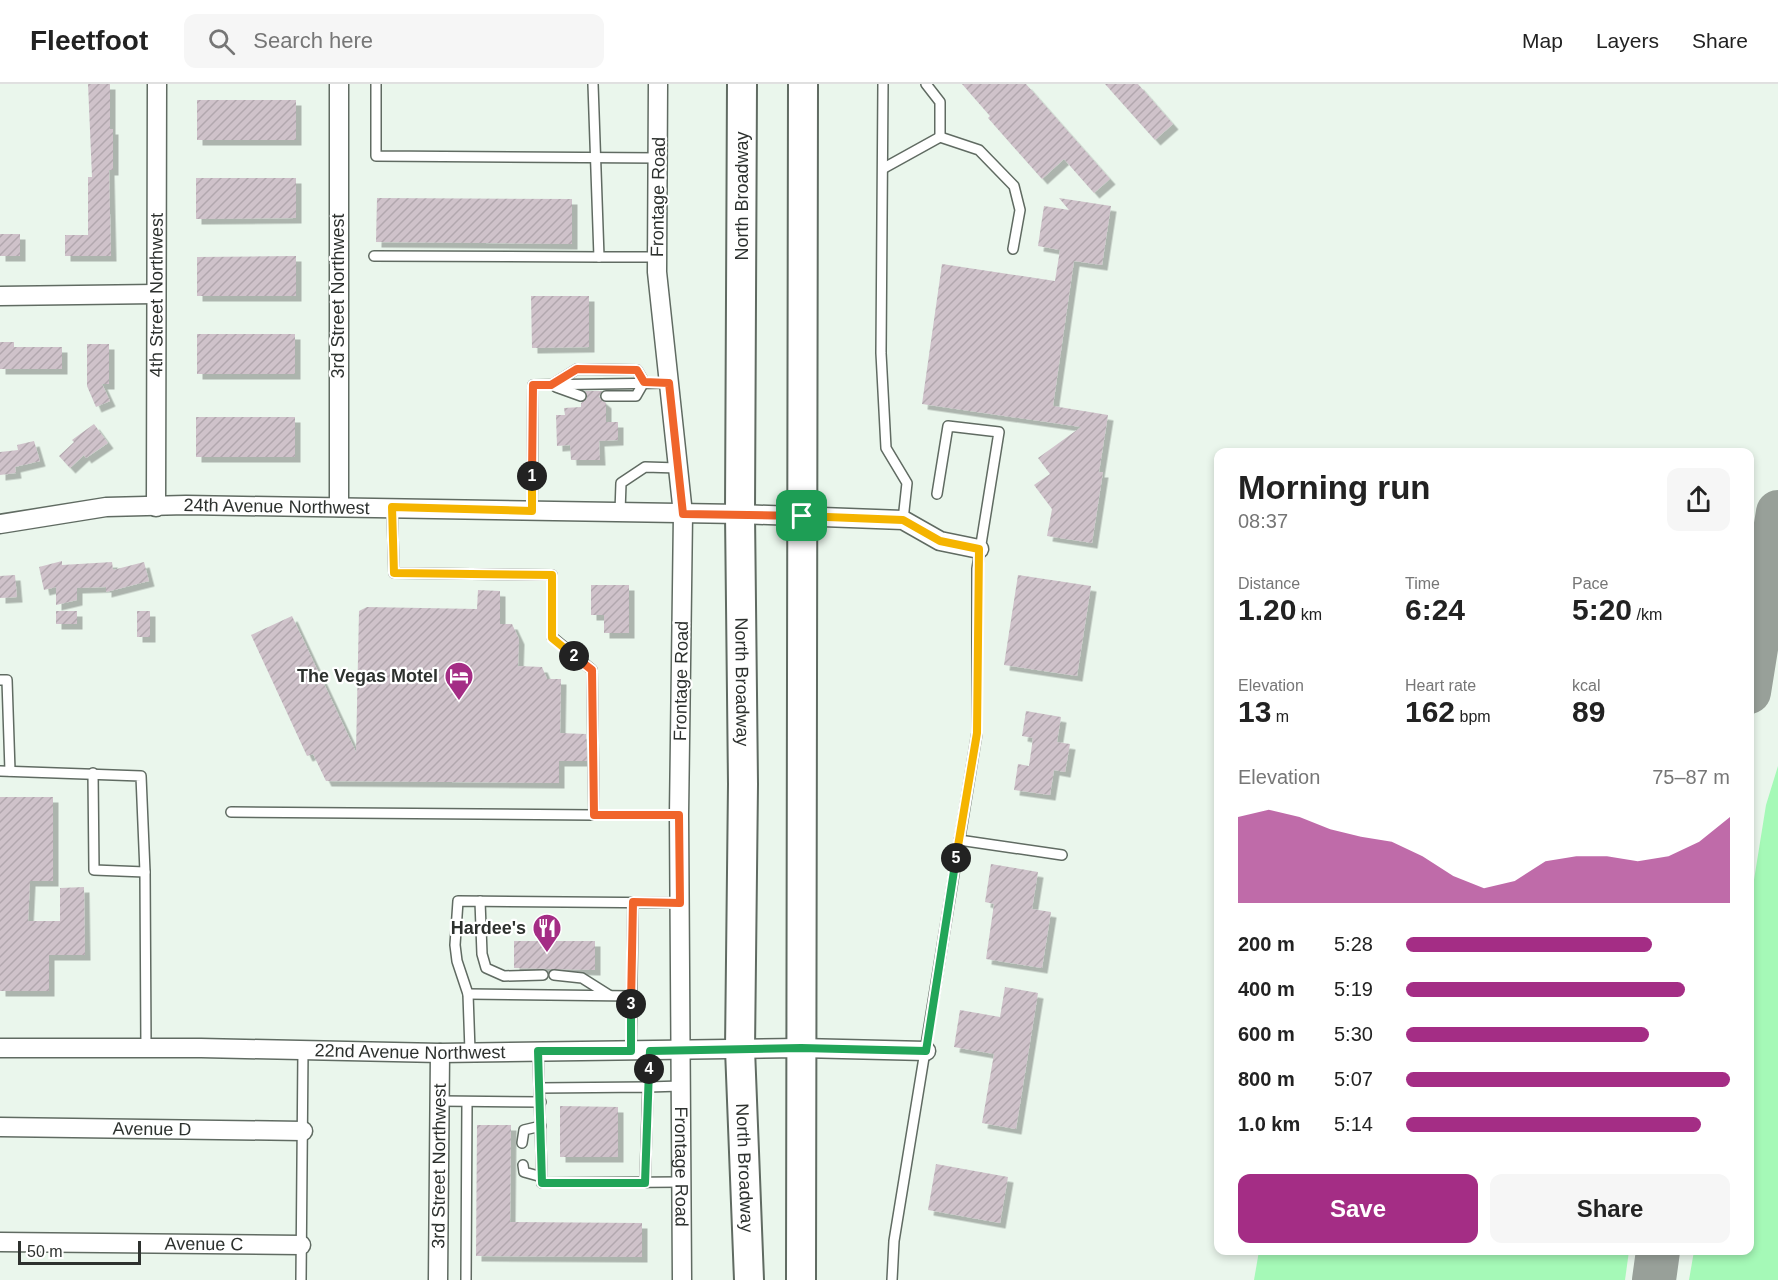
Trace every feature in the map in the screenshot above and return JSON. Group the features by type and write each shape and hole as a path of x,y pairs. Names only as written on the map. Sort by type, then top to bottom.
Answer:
{"main road":[{"name":"North Broadway","path":"742,84 740,514 743,784 740,1049 749,1280"},
{"path":"801,1280 803,84"}],"street":[{"name":"4th Street Northwest","path":"156,507 157,84"},
{"name":"3rd Street Northwest","path":"339,84 339,507"},
{"name":"Frontage Road","path":"658,84 657,257 683,514 679,815 682,1280"},
{"path":"0,296 156,294"},
{"name":"24th Avenue Northwest","path":"0,524 106,507 392,507 740,514 903,520 940,541 979,549"},
{"name":"22nd Avenue Northwest","path":"0,1048 440,1053 801,1048 926,1051"},
{"name":"3rd Street Northwest","path":"438,1280 440,1053"},
{"name":"Avenue D","path":"0,1127 303,1131"},
{"name":"Avenue C","path":"0,1242 301,1245"}],"lane":[{"path":"376,84 376,156 659,158"},
{"path":"593,84 599,257"},
{"path":"883,84 881,353 886,448 906,483 903,520"},
{"path":"926,84 940,102 940,137"},
{"path":"884,168 940,137 979,150 1014,186 1020,210 1013,249"},
{"path":"374,256 657,257"},
{"path":"551,385 577,369 637,370 644,382"},
{"path":"606,396 636,396 644,382"},
{"path":"532,511 533,385 669,383"},
{"path":"551,385 581,396"},
{"path":"892,1280 894,1241 977,733 979,549 999,432 948,426 936,494"},
{"path":"620,512 621,483 645,467 678,468"},
{"path":"392,507 394,573 552,575 552,638 592,670 594,815"},
{"path":"0,680 7,680 4,723 5,771 141,776 145,872 146,1048"},
{"path":"93,773 94,870 145,872"},
{"path":"231,812 679,815"},
{"path":"959,840 1062,855"},
{"path":"470,1051 468,994 457,961 455,945 458,901 680,903"},
{"path":"480,902 482,954 486,968 504,976 543,975"},
{"path":"631,1051 633,902"},
{"path":"554,975 582,978 610,996"},
{"path":"468,994 632,996"},
{"path":"301,1280 303,1050"},
{"path":"538,1051 542,1183 682,1182"},
{"path":"645,1183 650,1051"},
{"path":"539,1088 681,1086"},
{"path":"441,1101 541,1102"},
{"path":"466,1280 467,1103"},
{"path":"522,1143 524,1130 541,1126"},
{"path":"523,1165 524,1172 542,1177"}],"green space":[{"path":"1778,766 1778,1280 1689,1280 1693,1255 1754,1255 1754,880 1766,805"},
{"path":"1258,1255 1628,1255 1625,1280 1254,1280"}],"building":[{"path":"88,84 110,84 110,129 113,129 113,170 109,170 111,256 65,256 65,235 88,235 88,177 92,177"},
{"path":"962,84 1026,84 1110,179 1094,193 1064,159 1042,179 988,118 990,116"},
{"path":"1105,84 1138,84 1173,124 1155,140"},
{"path":"197,100 296,100 296,140 197,140"},
{"path":"196,178 296,178 296,218 196,219"},
{"path":"377,198 572,199 572,244 376,242"},
{"path":"1059,198 1111,206 1102,265 1074,261 1053,406 1108,415 1099,472 1103,472 1092,543 1047,536 1052,509 1034,485 1050,474 1038,458 1081,427 922,404 942,264 1055,281 1060,250 1038,246 1044,206 1069,210"},
{"path":"0,234 20,234 20,256 0,256"},
{"path":"296,256 296,296 197,296 197,257"},
{"path":"531,296 589,296 589,347 532,348"},
{"path":"197,334 295,334 295,374 197,374"},
{"path":"0,342 14,342 14,347 62,347 62,369 0,369"},
{"path":"87,344 109,344 109,384 102,384 110,401 96,407 87,386"},
{"path":"585,391 602,391 599,397 606,403 606,422 618,422 618,440 599,441 600,460 571,460 570,445 557,446 556,415 565,415 564,408 581,407 581,403 587,398"},
{"path":"196,417 295,417 295,457 196,457"},
{"path":"94,424 108,443 86,458 84,455 70,468 59,456 74,442 72,440"},
{"path":"34,441 40,461 15,467 16,473 0,475 0,452 18,450 17,445"},
{"path":"62,561 62,565 112,562 113,570 144,562 149,581 106,592 106,587 77,588 77,600 56,605 56,587 44,590 39,567"},
{"path":"15,575 17,597 0,598 0,576"},
{"path":"1018,575 1091,586 1077,676 1004,665"},
{"path":"591,585 629,585 629,633 604,633 604,615 591,615"},
{"name":"The Vegas Motel","path":"478,590 500,591 500,624 512,624 519,639 518,666 542,667 547,679 561,679 560,733 586,734 587,761 559,761 559,783 326,781 313,754 307,756 251,635 292,616 356,752 359,611 367,607 477,609"},
{"path":"56,611 77,611 77,624 56,624"},
{"path":"137,611 150,611 150,637 137,637"},
{"path":"1026,711 1061,717 1057,742 1070,744 1065,772 1054,770 1050,795 1014,790 1018,764 1029,766 1033,738 1022,736"},
{"path":"0,797 53,797 53,881 30,881 28,921 60,921 60,888 84,887 85,955 49,955 49,991 0,991"},
{"path":"991,864 1038,872 1032,909 1051,912 1042,968 986,959 994,904 985,902"},
{"path":"514,941 595,941 595,970 514,968"},
{"path":"1005,987 1038,993 1016,1129 982,1123 994,1054 954,1047 960,1010 1000,1017"},
{"path":"560,1106 618,1107 618,1157 560,1157"},
{"path":"477,1125 511,1125 510,1222 642,1223 642,1257 476,1256"},
{"path":"936,1164 1008,1177 1000,1223 928,1210"}],"taxiway":[{"path":"1754,661 1778,512"},
{"path":"1654,1280 1657,1255"}],"place":[{"name":"The Vegas Motel","path":"459,702"},
{"name":"Hardee's","path":"547,954"}],"route":[{"path":"577,369 637,370 644,382 669,383 683,514 802,516 903,520 940,541 979,549 977,733 926,1051 801,1048 650,1051 645,1183 542,1183 538,1051 631,1051 633,902 680,903 679,815 594,815 592,670 552,638 552,575 394,573 392,507 532,511 533,385 551,385 577,369"}]}
